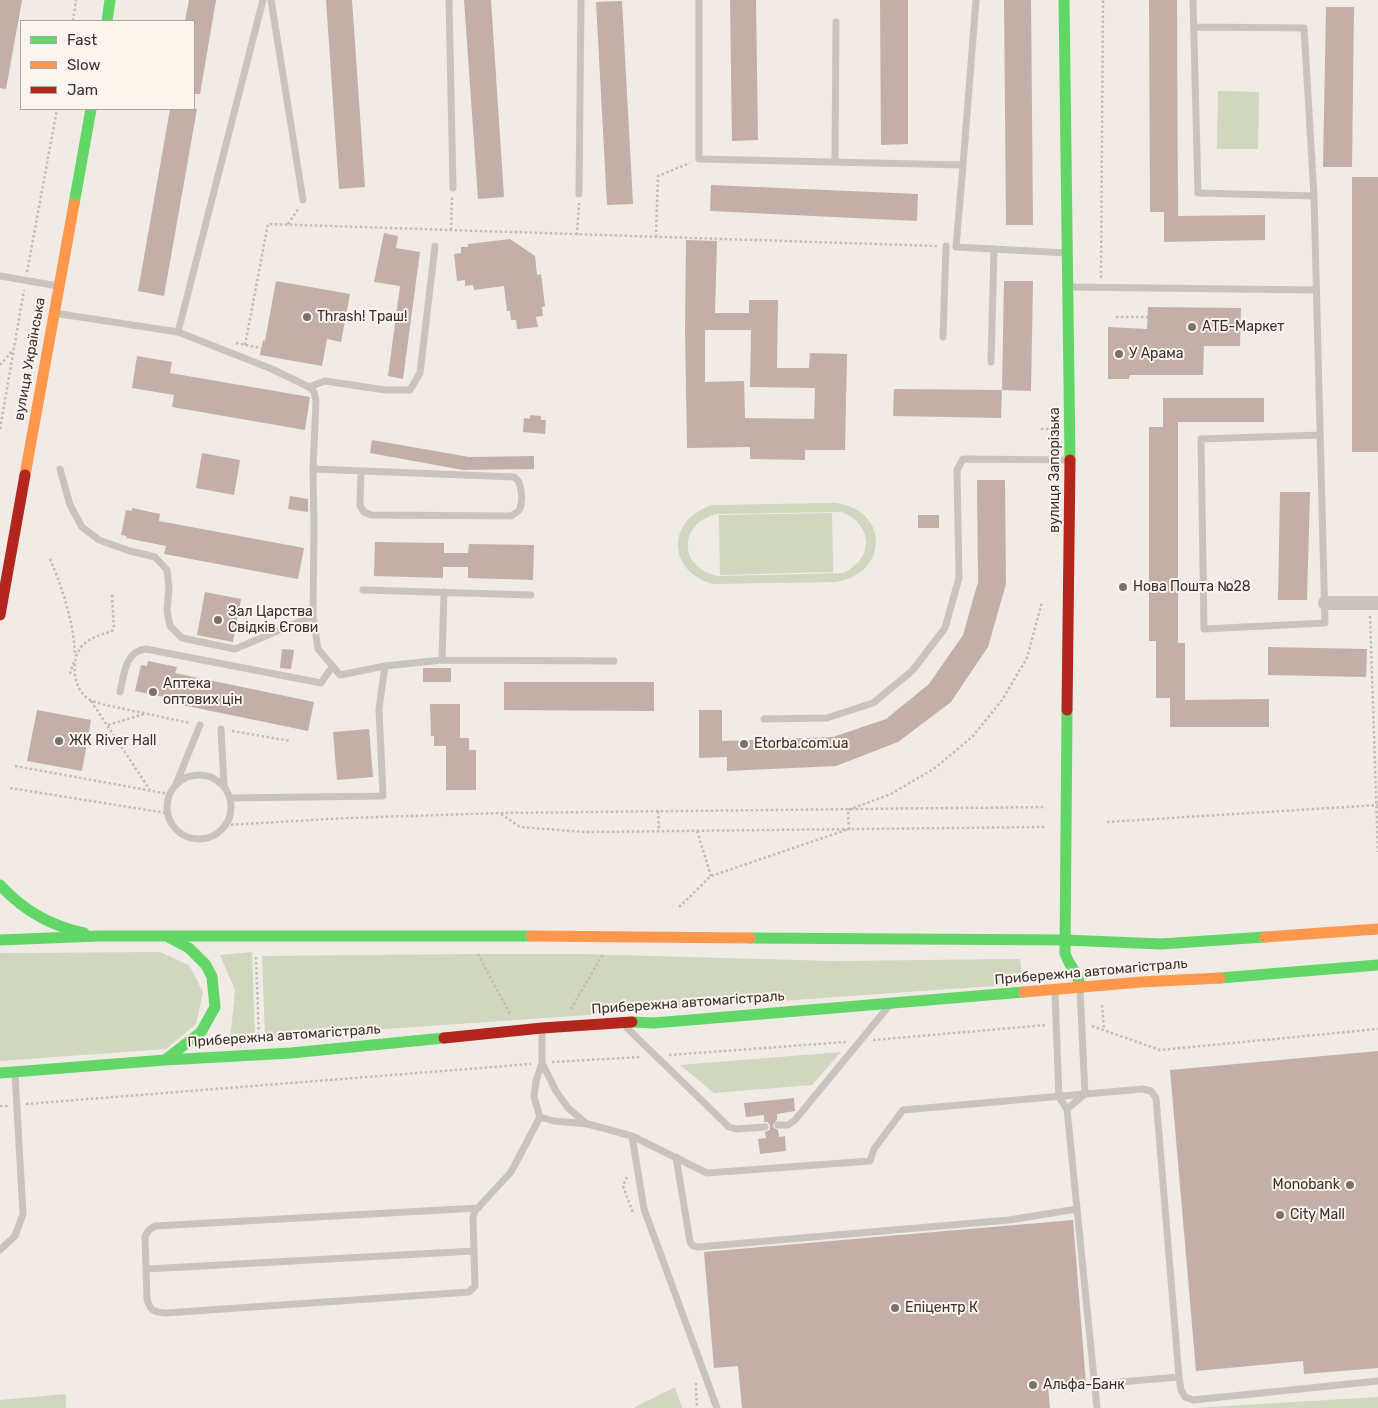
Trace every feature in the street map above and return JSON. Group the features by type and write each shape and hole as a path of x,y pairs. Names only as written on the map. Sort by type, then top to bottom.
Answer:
{"main road":[{"path":"107,20 110,0"},
{"name":"вулиця Запорізька","path":"1064,0 1070,460 1065,956 1079,975 1080,988"},
{"name":"вулиця Українська","path":"0,615 91,110"},
{"path":"0,885 9,896 23,907 51,924 72,931 98,936"},
{"name":"Прибережна автомагістраль","path":"0,940 98,936 524,936 1065,940 1161,944 1378,929"},
{"path":"165,1060 201,1032 215,1007 212,977 206,965 189,948 166,936"},
{"name":"Прибережна автомагістраль","path":"0,1073 165,1060 291,1053 542,1028 621,1022 654,1023 1141,982 1240,977 1378,964"}],"street":[{"path":"1325,604 1374,603"}],"lane":[{"path":"178,332 264,0"},
{"path":"271,0 304,200"},
{"path":"449,0 453,188"},
{"path":"579,194 581,0"},
{"path":"699,0 699,159 962,165"},
{"path":"976,0 956,247 1067,253"},
{"path":"1194,0 1198,193 1314,196"},
{"path":"835,162 836,22"},
{"path":"1194,27 1304,28 1314,196 1325,604 1325,623 1204,629 1201,439 1320,435"},
{"path":"309,387 325,382 385,390 410,390 420,373 435,246"},
{"path":"943,337 946,246"},
{"path":"991,362 994,249"},
{"path":"0,276 59,286"},
{"path":"1068,287 1316,290"},
{"path":"54,313 178,332 272,369 309,387 314,392 316,401 313,470 313,616 318,649 340,676 385,666 442,660 614,661"},
{"path":"764,719 828,718 873,703 912,672 945,628 959,578 957,470 963,459 1070,460"},
{"path":"60,469 70,505 82,527 99,540 130,552 156,557 167,570 169,587 167,611 170,626 182,638 234,649 313,616"},
{"path":"313,470 514,477 518,479 521,485 520,508 511,516 371,515 364,512 360,506 361,472"},
{"path":"363,590 532,595"},
{"path":"442,660 444,592"},
{"path":"120,692 128,660 133,653 146,649 321,683 332,667"},
{"path":"230,798 383,796 378,709 385,666"},
{"path":"200,725 166,804 166,813 170,824 186,838 196,840 207,839 218,834 226,825 231,812 230,798 224,786 221,729"},
{"path":"176,784 187,777 200,775 213,778 224,786"},
{"path":"1080,988 1085,1094"},
{"path":"1054,990 1059,1096 1067,1108 1097,1408"},
{"path":"778,1126 795,1120 890,1004"},
{"path":"621,1022 729,1127 736,1129 765,1126"},
{"path":"478,1208 155,1226 145,1236 149,1308 155,1312 166,1313 469,1292 475,1286 473,1218 478,1208 511,1172 540,1117 534,1097 536,1081 542,1063 542,1028"},
{"path":"542,1063 556,1091 568,1108 588,1124"},
{"path":"0,1250 15,1236 23,1214 15,1072"},
{"path":"540,1117 554,1122 588,1124 632,1136 707,1173 870,1161 874,1149 903,1110 1143,1089 1151,1091 1156,1098 1179,1377 1181,1390 1185,1397 1194,1400 1378,1381"},
{"path":"1067,1108 1085,1094"},
{"path":"632,1136 644,1209 717,1408"},
{"path":"676,1157 690,1242 693,1246 1009,1220 1077,1209"},
{"path":"147,1269 474,1251"},
{"path":"1094,1384 1179,1377"}],"path":[{"path":"73,20 76,0"},
{"path":"1101,287 1103,0"},
{"path":"656,237 658,176 699,159"},
{"path":"451,230 453,188"},
{"path":"577,234 579,194"},
{"path":"287,225 304,200"},
{"path":"245,344 268,224 946,246"},
{"path":"1116,317 1148,317"},
{"path":"0,365 14,349"},
{"path":"1040,429 1055,429"},
{"path":"50,559 63,588 73,637 76,682 82,693 90,700 108,725 151,791"},
{"path":"70,674 75,657 82,647 91,639 112,631 114,628 112,595"},
{"path":"848,810 898,790 935,768 973,736 1002,700 1026,658 1042,602"},
{"path":"1374,603 1378,852"},
{"path":"90,700 200,725"},
{"path":"108,725 146,713"},
{"path":"221,729 291,741"},
{"path":"15,766 169,794"},
{"path":"10,788 166,813"},
{"path":"1107,822 1377,805"},
{"path":"226,825 346,818 500,813 1046,807"},
{"path":"848,810 849,829"},
{"path":"658,811 659,831"},
{"path":"500,813 520,827 585,832 1046,827"},
{"path":"679,907 711,876 849,829"},
{"path":"697,831 711,876"},
{"path":"478,954 513,1022"},
{"path":"571,1009 604,954"},
{"path":"256,957 259,1046"},
{"path":"1102,1006 1104,1030"},
{"path":"1082,1022 1160,1050 1378,1029"},
{"path":"0,1106 542,1063 859,1041 1056,1024"}],"green space":[{"path":"1218,91 1259,92 1258,149 1217,149"},
{"path":"835,503 853,508 866,517 873,528 876,541 874,555 866,567 854,576 836,582 713,584 698,577 687,568 680,557 678,545 680,533 686,522 697,512 712,505","holes":["842,512 853,518 865,533 865,551 853,567 843,573 718,576 705,571 695,564 690,555 688,545 690,535 695,526 704,519 717,514"]},
{"path":"832,513 833,572 720,575 719,515"},
{"path":"160,952 189,965 203,992 196,1024 166,1049 0,1061 0,953"},
{"path":"252,952 255,1039 228,1041 231,1031 235,990 220,955"},
{"path":"581,954 833,961 1020,959 1023,984 265,1037 262,956"},
{"path":"841,1052 812,1085 714,1093 680,1065"},
{"path":"675,1387 682,1408 635,1408 635,1407"},
{"path":"66,1394 66,1408 0,1408 0,1400"},
{"path":"1378,1397 1378,1408 1194,1408"}],"building":[{"path":"0,0 22,0 6,89 0,88"},
{"path":"189,0 216,0 200,94 195,94 195,20 185,20"},
{"path":"326,0 352,0 365,187 339,189"},
{"path":"464,0 491,0 504,197 478,199"},
{"path":"730,0 756,0 758,140 732,141"},
{"path":"880,0 908,0 908,144 881,145"},
{"path":"1004,0 1031,0 1033,225 1006,225"},
{"path":"1149,0 1177,0 1178,216 1265,215 1265,240 1164,242 1164,212 1150,212"},
{"path":"622,1 633,204 607,205 596,2"},
{"path":"1326,7 1354,7 1352,167 1323,167"},
{"path":"197,109 164,296 138,291 170,110"},
{"path":"1352,177 1378,177 1378,452 1352,452"},
{"path":"711,185 918,194 917,221 710,211"},
{"path":"384,233 398,236 396,248 420,252 403,379 388,376 400,286 374,282"},
{"path":"510,239 535,256 537,275 541,274 545,306 542,307 543,316 536,317 538,327 517,329 516,320 511,320 510,311 507,311 504,286 474,290 473,285 465,286 465,280 457,281 454,254 461,253 461,247 468,247 468,244"},
{"path":"686,240 717,241 715,313 749,313 749,300 778,300 777,368 809,368 810,353 847,354 845,450 805,450 805,460 750,459 750,447 687,448","holes":["705,330 751,330 750,387 815,388 814,419 745,418 744,381 705,382"]},
{"name":"Thrash! Траш!","path":"276,281 350,294 341,342 327,339 322,366 260,355 263,340 265,341"},
{"path":"1004,281 1033,281 1031,391 1002,390"},
{"path":"1148,307 1241,308 1240,346 1204,346 1203,375 1130,375 1129,379 1108,379 1108,327 1147,329"},
{"path":"137,356 172,362 170,373 310,397 305,430 172,407 174,395 132,388"},
{"path":"894,389 1002,390 1001,418 893,416"},
{"path":"1163,398 1264,398 1264,422 1178,422 1178,643 1185,643 1185,700 1269,699 1269,727 1170,727 1170,698 1156,698 1156,641 1149,641 1149,427 1163,427"},
{"path":"530,415 541,416 541,420 546,420 545,434 523,432 524,418 530,419"},
{"path":"372,440 469,457 534,456 534,469 463,470 370,453"},
{"path":"202,453 240,460 234,495 196,488"},
{"path":"977,480 1005,480 1006,584 988,647 951,702 898,742 836,766 727,771 727,757 699,758 699,710 722,710 722,741 833,737 886,719 929,684 963,635 978,582"},
{"path":"1280,492 1310,492 1307,600 1278,600"},
{"path":"290,496 308,499 308,512 288,509"},
{"path":"132,508 160,514 159,521 304,548 298,579 164,554 166,546 126,538 127,536 121,535 126,510 132,511"},
{"path":"918,515 939,515 939,528 918,528"},
{"path":"375,542 444,543 444,553 468,553 469,544 534,545 533,580 468,578 468,567 443,567 443,578 374,576"},
{"name":"Зал Царства Свідків Єгови","path":"205,592 241,599 233,642 197,635"},
{"path":"1268,647 1367,649 1366,677 1268,675"},
{"path":"282,649 294,650 291,669 280,668"},
{"path":"148,661 177,667 175,673 314,702 308,731 182,705 183,701 135,691 141,665 147,666"},
{"path":"423,668 451,668 451,682 423,682"},
{"path":"504,682 654,682 654,711 504,710"},
{"path":"430,704 460,704 460,738 469,738 469,750 476,750 476,790 446,790 446,746 434,746 434,736 431,736"},
{"name":"ЖК River Hall","path":"37,710 91,720 82,771 27,761"},
{"path":"369,729 373,777 337,780 333,732"},
{"name":"City Mall","path":"1378,1051 1378,1368 1304,1374 1303,1361 1196,1371 1170,1070"},
{"path":"794,1098 795,1111 777,1114 777,1120 773,1125 778,1130 779,1137 785,1136 786,1151 760,1154 758,1139 766,1138 765,1132 770,1130 770,1126 768,1122 764,1122 764,1115 746,1117 744,1103"},
{"name":"Епіцентр К","path":"1073,1220 1086,1384 1048,1387 1050,1408 742,1408 738,1366 714,1368 704,1252"}],"traffic: fast":[{"path":"107,20 110,0"},
{"path":"1064,0 1070,460"},
{"path":"74,204 91,110"},
{"path":"1067,710 1065,953 1078,978 1080,988"},
{"path":"0,885 18,902 38,916 60,926 84,933"},
{"path":"0,940 98,936 531,936"},
{"path":"165,1060 201,1032 215,1007 212,977 206,965 189,948 168,937"},
{"path":"750,938 1065,940 1161,944 1265,937"},
{"path":"1220,978 1378,965"},
{"path":"632,1022 654,1023 1024,992"},
{"path":"0,1073 165,1060 291,1053 444,1038"}],"traffic: slow":[{"path":"25,475 74,204"},
{"path":"1265,937 1378,929"},
{"path":"531,936 750,938"},
{"path":"1024,992 1141,982 1220,978"}],"traffic: jam":[{"path":"1067,710 1070,460"},
{"path":"0,615 25,475"},
{"path":"444,1038 542,1028 632,1022"}],"place":[{"name":"Thrash! Траш!","path":"307,317"},
{"name":"АТБ-Маркет","path":"1192,327"},
{"name":"У Арама","path":"1119,354"},
{"name":"Нова Пошта №28","path":"1123,587"},
{"name":"Зал Царства Свідків Єгови","path":"218,620"},
{"name":"Аптека оптових цін","path":"153,692"},
{"name":"ЖК River Hall","path":"59,741"},
{"name":"Etorba.com.ua","path":"744,744"},
{"name":"Monobank","path":"1350,1185"},
{"name":"City Mall","path":"1280,1215"},
{"name":"Епіцентр К","path":"895,1308"},
{"name":"Альфа-Банк","path":"1033,1385"}]}
